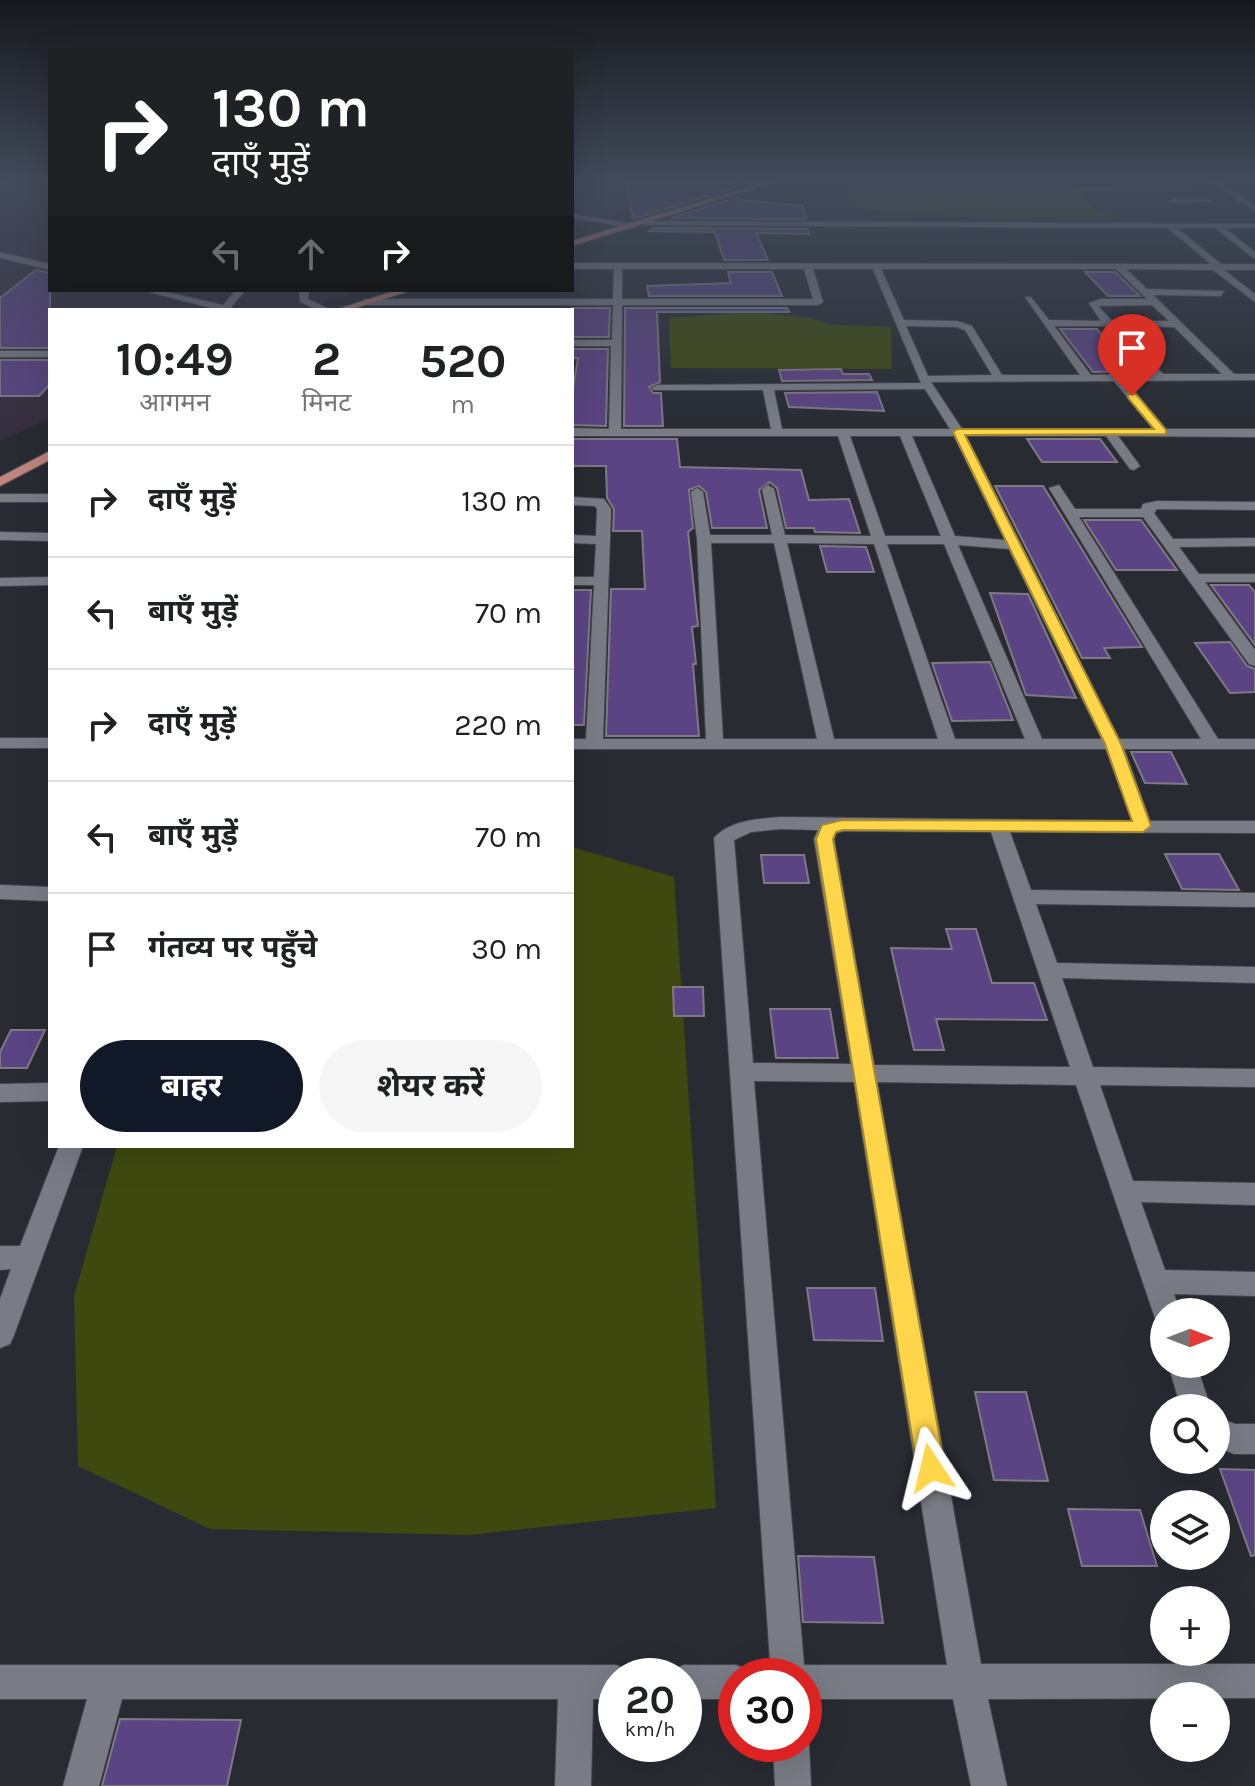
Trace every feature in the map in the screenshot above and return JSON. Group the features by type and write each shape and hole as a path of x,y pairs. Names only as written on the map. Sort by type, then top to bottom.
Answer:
{"main road":[{"path":"346,308 397,292"},
{"path":"0,482 48,456"}],"street":[{"path":"1213,263 1255,299"},
{"path":"574,266 1255,267"},
{"path":"615,432 618,266"},
{"path":"731,266 733,278"},
{"path":"366,302 818,302 808,266"},
{"path":"876,267 926,382 958,432 1113,744 1143,826"},
{"path":"1119,267 1231,377"},
{"path":"735,290 737,302"},
{"path":"304,292 303,300 321,308"},
{"path":"1147,292 1221,293"},
{"path":"177,293 225,308"},
{"path":"1028,299 1088,378"},
{"path":"1155,302 1092,305 1161,378"},
{"path":"900,323 957,324 969,328 999,379"},
{"path":"1046,323 1177,324"},
{"path":"574,343 617,343"},
{"path":"0,354 48,354"},
{"path":"657,388 999,379 1231,377 1252,380"},
{"path":"1117,378 1162,432"},
{"path":"768,387 777,432"},
{"path":"574,432 1255,433"},
{"path":"843,432 948,744"},
{"path":"904,432 1035,743"},
{"path":"1109,432 1134,466"},
{"path":"1055,488 1213,744"},
{"path":"768,489 827,745"},
{"path":"697,492 704,539 715,744"},
{"path":"0,498 48,498"},
{"path":"574,501 603,505 594,744"},
{"path":"1255,506 1157,505 1148,507 1147,513 1255,661"},
{"path":"1071,513 1147,513"},
{"path":"0,536 48,537"},
{"path":"574,539 603,540"},
{"path":"704,539 949,540 1013,545"},
{"path":"1170,543 1255,542"},
{"path":"1195,578 1255,578"},
{"path":"0,582 48,581"},
{"path":"574,581 602,581"},
{"path":"0,743 48,743"},
{"path":"574,744 1255,744"},
{"path":"787,1658 724,838 735,828 753,825 1255,827"},
{"path":"842,825 828,829 824,839 967,1681 989,1786"},
{"path":"999,826 1162,1298"},
{"path":"0,892 48,894"},
{"path":"1023,897 1255,900"},
{"path":"1048,970 1255,975"},
{"path":"741,1072 1255,1078"},
{"path":"0,1093 48,1092"},
{"path":"0,1335 70,1148"},
{"path":"1123,1191 1255,1194"},
{"path":"0,1258 29,1257"},
{"path":"1157,1282 1255,1284"},
{"path":"1230,1437 1255,1439"},
{"path":"822,1682 1255,1681"},
{"path":"0,1682 598,1682"},
{"path":"81,1786 109,1682"},
{"path":"573,1786 576,1682"},
{"path":"792,1762 793,1786"}],"shaded area":[{"path":"0,263 48,263 48,292 355,292 311,308 48,308 48,419 0,441"}],"green space":[{"path":"751,312 810,318 834,325 891,327 892,369 671,368 669,318"},
{"path":"574,848 674,877 716,1508 469,1535 210,1529 78,1466 74,1296 116,1148 574,1148"}],"building":[{"path":"36,270 48,273 48,348 0,348 0,298"},
{"path":"728,272 772,272 782,296 649,296 647,286 731,283"},
{"path":"1085,272 1115,272 1140,296 1108,296"},
{"path":"574,308 610,308 609,337 574,337"},
{"path":"625,308 787,308 789,312 657,312 660,382 649,387 653,393 661,393 663,426 624,426"},
{"path":"1060,329 1097,329 1135,371 1093,372"},
{"path":"574,349 608,349 606,426 574,425 574,383 578,358 574,358"},
{"path":"0,360 48,360 48,386 39,396 0,396"},
{"path":"841,369 843,374 869,374 872,380 782,381 779,370"},
{"path":"877,392 884,411 789,407 785,393"},
{"path":"574,439 677,439 680,467 801,470 809,500 849,499 860,533 786,528 777,488 770,482 759,490 767,528 712,528 706,492 699,486 689,490 693,528 688,532 698,626 692,627 699,736 606,736 611,589 645,589 642,531 613,531 614,509 607,498 606,466 574,466"},
{"path":"1027,439 1100,439 1117,462 1042,462"},
{"path":"995,486 1043,486 1142,647 1104,648 1110,658 1082,658"},
{"path":"1084,520 1141,520 1177,570 1116,570"},
{"path":"820,546 866,547 874,572 827,572"},
{"path":"1211,585 1249,585 1255,592 1255,645"},
{"path":"574,590 591,590 584,725 574,725"},
{"path":"990,593 1028,594 1076,698 1026,695"},
{"path":"1230,642 1247,666 1255,669 1255,692 1230,693 1195,643"},
{"path":"990,662 1013,720 952,721 932,663"},
{"path":"1131,752 1171,752 1187,784 1145,783"},
{"path":"1165,854 1219,854 1239,890 1182,889"},
{"path":"761,855 804,855 809,883 764,883"},
{"path":"946,929 976,929 992,983 1034,983 1047,1020 936,1019 944,1050 914,1050 891,948 952,949"},
{"path":"673,987 703,987 704,1016 674,1016"},
{"path":"770,1009 830,1009 838,1058 776,1058"},
{"path":"11,1030 45,1030 27,1068 0,1068 0,1052"},
{"path":"807,1288 875,1288 883,1341 814,1340"},
{"path":"975,1392 1026,1392 1048,1481 994,1480"},
{"path":"1230,1469 1255,1470 1255,1555 1251,1556 1222,1474 1230,1474"},
{"path":"1068,1509 1140,1510 1150,1543 1150,1566 1082,1566"},
{"path":"798,1556 874,1557 883,1623 803,1622"},
{"path":"120,1719 241,1720 227,1786 102,1786"}],"route":[{"path":"931,1468 824,839 828,829 842,825 1143,826 1113,744 958,432 1162,432 1132,396"}]}
